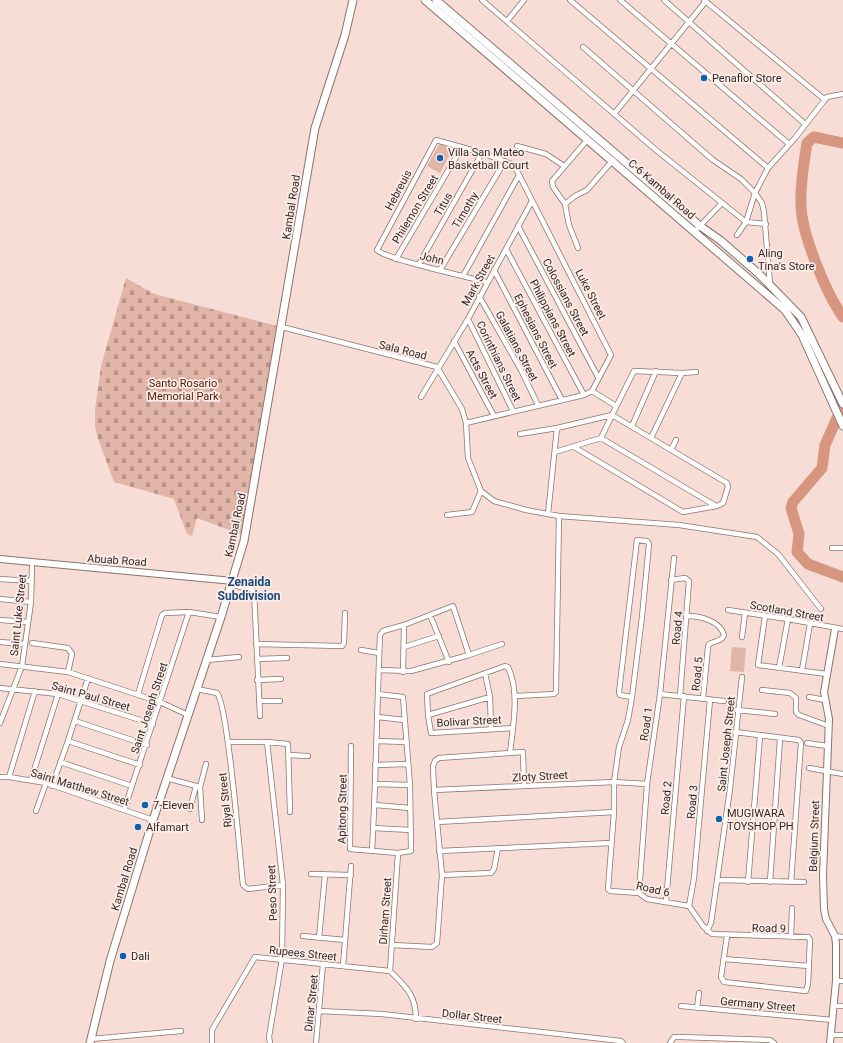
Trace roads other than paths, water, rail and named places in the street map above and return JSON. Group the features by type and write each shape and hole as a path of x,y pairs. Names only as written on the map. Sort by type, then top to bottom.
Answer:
{"main road":[{"name":"Kambal Road","path":"91,1041 110,961 153,820 207,660 244,541 315,128 345,35 353,0"},
{"name":"C-6 Kambal Road","path":"425,0 588,139 615,158"},
{"name":"C-6 Kambal Road","path":"436,0 697,229 792,317 802,335 843,426"},
{"name":"C-6 Kambal Road","path":"697,229 720,240 770,284 801,317 843,404"}],"street":[{"path":"482,0 656,150 746,222 766,224"},
{"path":"507,21 524,0"},
{"path":"570,0 768,168"},
{"path":"620,0 764,121 789,144"},
{"path":"664,0 806,124"},
{"path":"614,114 650,68 689,23 705,1 825,100"},
{"path":"583,47 713,160 741,179 755,193 762,203 766,224 770,284"},
{"path":"737,235 746,222 755,193 768,168 825,100 831,95 843,94"},
{"path":"578,248 569,225 565,204 553,187 552,181 588,139"},
{"name":"Luke Street","path":"434,142 439,140 482,153 514,165 610,352 611,357 598,377 592,391"},
{"name":"Hebreuis","path":"377,248 434,142"},
{"path":"517,146 546,154 564,166"},
{"name":"Philemon Street","path":"396,259 462,148"},
{"name":"Titus","path":"419,264 482,153"},
{"path":"565,204 575,196 587,190 615,158"},
{"name":"Timothy","path":"440,270 505,161"},
{"path":"463,276 519,175"},
{"name":"Mark Street","path":"420,397 437,367 468,319 486,282 506,249 532,200"},
{"path":"697,229 722,203"},
{"name":"Colossians Street","path":"518,226 598,377"},
{"name":"John","path":"377,248 379,253 396,259 486,282"},
{"name":"Philippians Street","path":"506,249 584,395"},
{"name":"Ephesians Street","path":"494,270 562,400"},
{"name":"Galatians Street","path":"479,296 521,370 538,405"},
{"name":"Corinthians Street","path":"468,319 513,411"},
{"name":"Sala Road","path":"282,327 437,367 462,409 466,423 468,458 472,472 481,491"},
{"name":"Acts Street","path":"454,341 494,416"},
{"path":"555,452 601,438 634,371 682,373 696,372"},
{"path":"632,426 656,371"},
{"path":"651,438 682,373"},
{"path":"466,423 584,395 592,391 616,406"},
{"path":"520,434 557,428 612,415 727,483 728,487 723,503 717,506 683,512 574,447"},
{"path":"548,514 557,428"},
{"path":"601,438 717,506"},
{"path":"671,450 676,440"},
{"path":"447,515 470,514 475,508 481,491 494,501 548,514 679,525 757,537 778,554 821,609"},
{"path":"510,753 516,696 554,694 556,692 560,516"},
{"path":"440,851 611,843 614,812 614,782 619,747 628,720 632,697 649,544 647,542 637,540 619,692 620,695 632,697"},
{"path":"832,548 843,548"},
{"name":"Road 1","path":"639,894 647,784 660,694 674,558"},
{"name":"Abuab Road","path":"0,559 101,570 171,574 232,583"},
{"name":"Saint Luke Street","path":"0,723 2,709 13,689 22,666 31,602 32,567"},
{"name":"Road 4","path":"671,580 685,578 689,581 682,696"},
{"path":"0,579 32,581"},
{"path":"232,583 254,591 260,716"},
{"path":"0,599 31,602"},
{"path":"378,694 402,696 410,785 411,851 372,851 375,805 375,765 380,635 383,631 404,625 453,606 469,655"},
{"name":"Scotland Street","path":"728,610 788,618 810,624 843,629"},
{"path":"138,694 162,615 168,611 221,616"},
{"name":"Saint Joseph Street","path":"124,810 190,612"},
{"path":"742,637 745,613"},
{"path":"256,644 342,646 344,643 345,614"},
{"path":"430,615 449,662"},
{"name":"Road 5","path":"687,616 697,616 713,622 723,630 724,635 723,638 717,642 709,644 703,698"},
{"path":"765,616 757,664 827,674"},
{"path":"779,668 788,618"},
{"path":"0,620 27,622"},
{"path":"802,670 810,624"},
{"path":"403,672 404,625"},
{"name":"Belgium Street","path":"830,1043 832,1035 836,981 835,936 826,919 824,909 823,875 829,726 825,700 827,674 835,629"},
{"path":"404,647 439,636"},
{"path":"0,642 25,644"},
{"path":"32,643 68,648 72,654 68,672"},
{"path":"379,670 412,672 449,662 502,644"},
{"path":"361,650 379,653"},
{"path":"207,660 239,657"},
{"path":"257,659 287,658"},
{"path":"0,664 68,672 138,694 188,715"},
{"name":"Bolivar Street","path":"513,728 491,728 433,733 428,716 427,693 485,673 508,667 516,696"},
{"path":"485,673 490,697 491,728"},
{"name":"Saint Joseph Street","path":"707,931 711,923 718,880 730,789 737,710 742,677"},
{"path":"52,786 75,721 88,678"},
{"path":"258,680 281,679"},
{"name":"Saint Paul Street","path":"0,688 58,694 153,724"},
{"name":"Riyal Street","path":"197,689 213,692 220,696 228,742 243,886 248,889 283,885"},
{"path":"762,690 790,693 796,698 796,712 799,715 829,726"},
{"path":"9,777 35,691"},
{"path":"31,780 58,694"},
{"path":"660,694 724,701"},
{"name":"Road 2","path":"666,901 682,696"},
{"path":"428,716 490,697"},
{"path":"809,697 825,700"},
{"name":"Road 3","path":"689,906 694,878 710,700"},
{"path":"259,701 280,701"},
{"path":"737,710 775,714"},
{"path":"378,717 404,720"},
{"path":"75,721 146,745"},
{"path":"735,732 780,739 798,740 801,746 791,882"},
{"path":"748,882 760,736"},
{"path":"770,882 780,739"},
{"path":"68,741 140,765"},
{"path":"377,741 406,742"},
{"path":"228,742 267,742 288,744 290,812"},
{"name":"Peso Street","path":"267,742 283,885 282,959 269,1037 270,1043"},
{"path":"807,743 827,746"},
{"name":"Apitong Street","path":"351,746 350,849 372,851"},
{"path":"392,945 435,946 437,943 442,874 434,790 434,761 439,758 524,752 524,786"},
{"path":"289,755 308,756"},
{"path":"60,762 132,786"},
{"path":"190,810 206,764"},
{"path":"375,765 408,764"},
{"path":"809,768 843,774"},
{"name":"Saint Matthew Street","path":"0,777 31,780 46,784 153,820"},
{"path":"166,778 198,786"},
{"name":"Zloty Street","path":"434,790 614,782 647,784"},
{"path":"36,811 46,784"},
{"path":"375,784 410,785"},
{"path":"198,786 202,820"},
{"path":"375,805 410,808"},
{"path":"437,822 614,812"},
{"path":"374,828 411,830"},
{"name":"Road 6","path":"611,843 609,890 639,894 647,899 689,906"},
{"path":"442,874 491,873 494,869 498,848"},
{"name":"Dirham Street","path":"390,971 398,852"},
{"path":"343,966 351,866"},
{"path":"311,874 350,875"},
{"path":"319,938 325,875"},
{"path":"718,880 748,882 804,882"},
{"path":"689,906 707,931 712,934 727,936 721,977 724,982 804,992 807,988 809,966 724,959"},
{"path":"791,937 792,908"},
{"path":"303,936 345,940"},
{"name":"Road 9","path":"727,936 810,938 809,966"},
{"path":"835,936 843,937"},
{"name":"Rupees Street","path":"212,1043 212,1030 253,958 282,959 390,971"},
{"name":"Dinar Street","path":"316,1043 323,964"},
{"path":"390,971 412,995 416,1006 416,1019"},
{"path":"836,981 843,981"},
{"path":"697,1008 699,993"},
{"name":"Germany Street","path":"681,1006 833,1020"},
{"path":"834,1006 843,1006"},
{"name":"Dollar Street","path":"319,1011 382,1014 621,1041 623,1043"},
{"path":"91,1041 181,1031"},
{"path":"832,1035 843,1035"},
{"path":"670,1043 674,1037 770,1040 774,1043"}],"waterway":[{"path":"843,143 814,137 807,143 801,189 802,216 805,231 822,278 843,317"},
{"path":"843,413 837,418 825,445 822,468 793,502 791,508 799,534 797,552 808,564 843,577"}],"place":[{"name":"Penaflor Store","path":"704,78"},
{"name":"Villa San Mateo Basketball Court","path":"440,158"},
{"name":"Aling Tina's Store","path":"750,259"},
{"name":"7-Eleven","path":"145,805"},
{"name":"MUGIWARA TOYSHOP PH","path":"719,819"},
{"name":"Alfamart","path":"138,827"},
{"name":"Dali","path":"123,956"}],"district":[{"name":"Zenaida Subdivision","path":"249,589"}],"park label":[{"name":"Santo Rosario Memorial Park","path":"183,389"}]}
